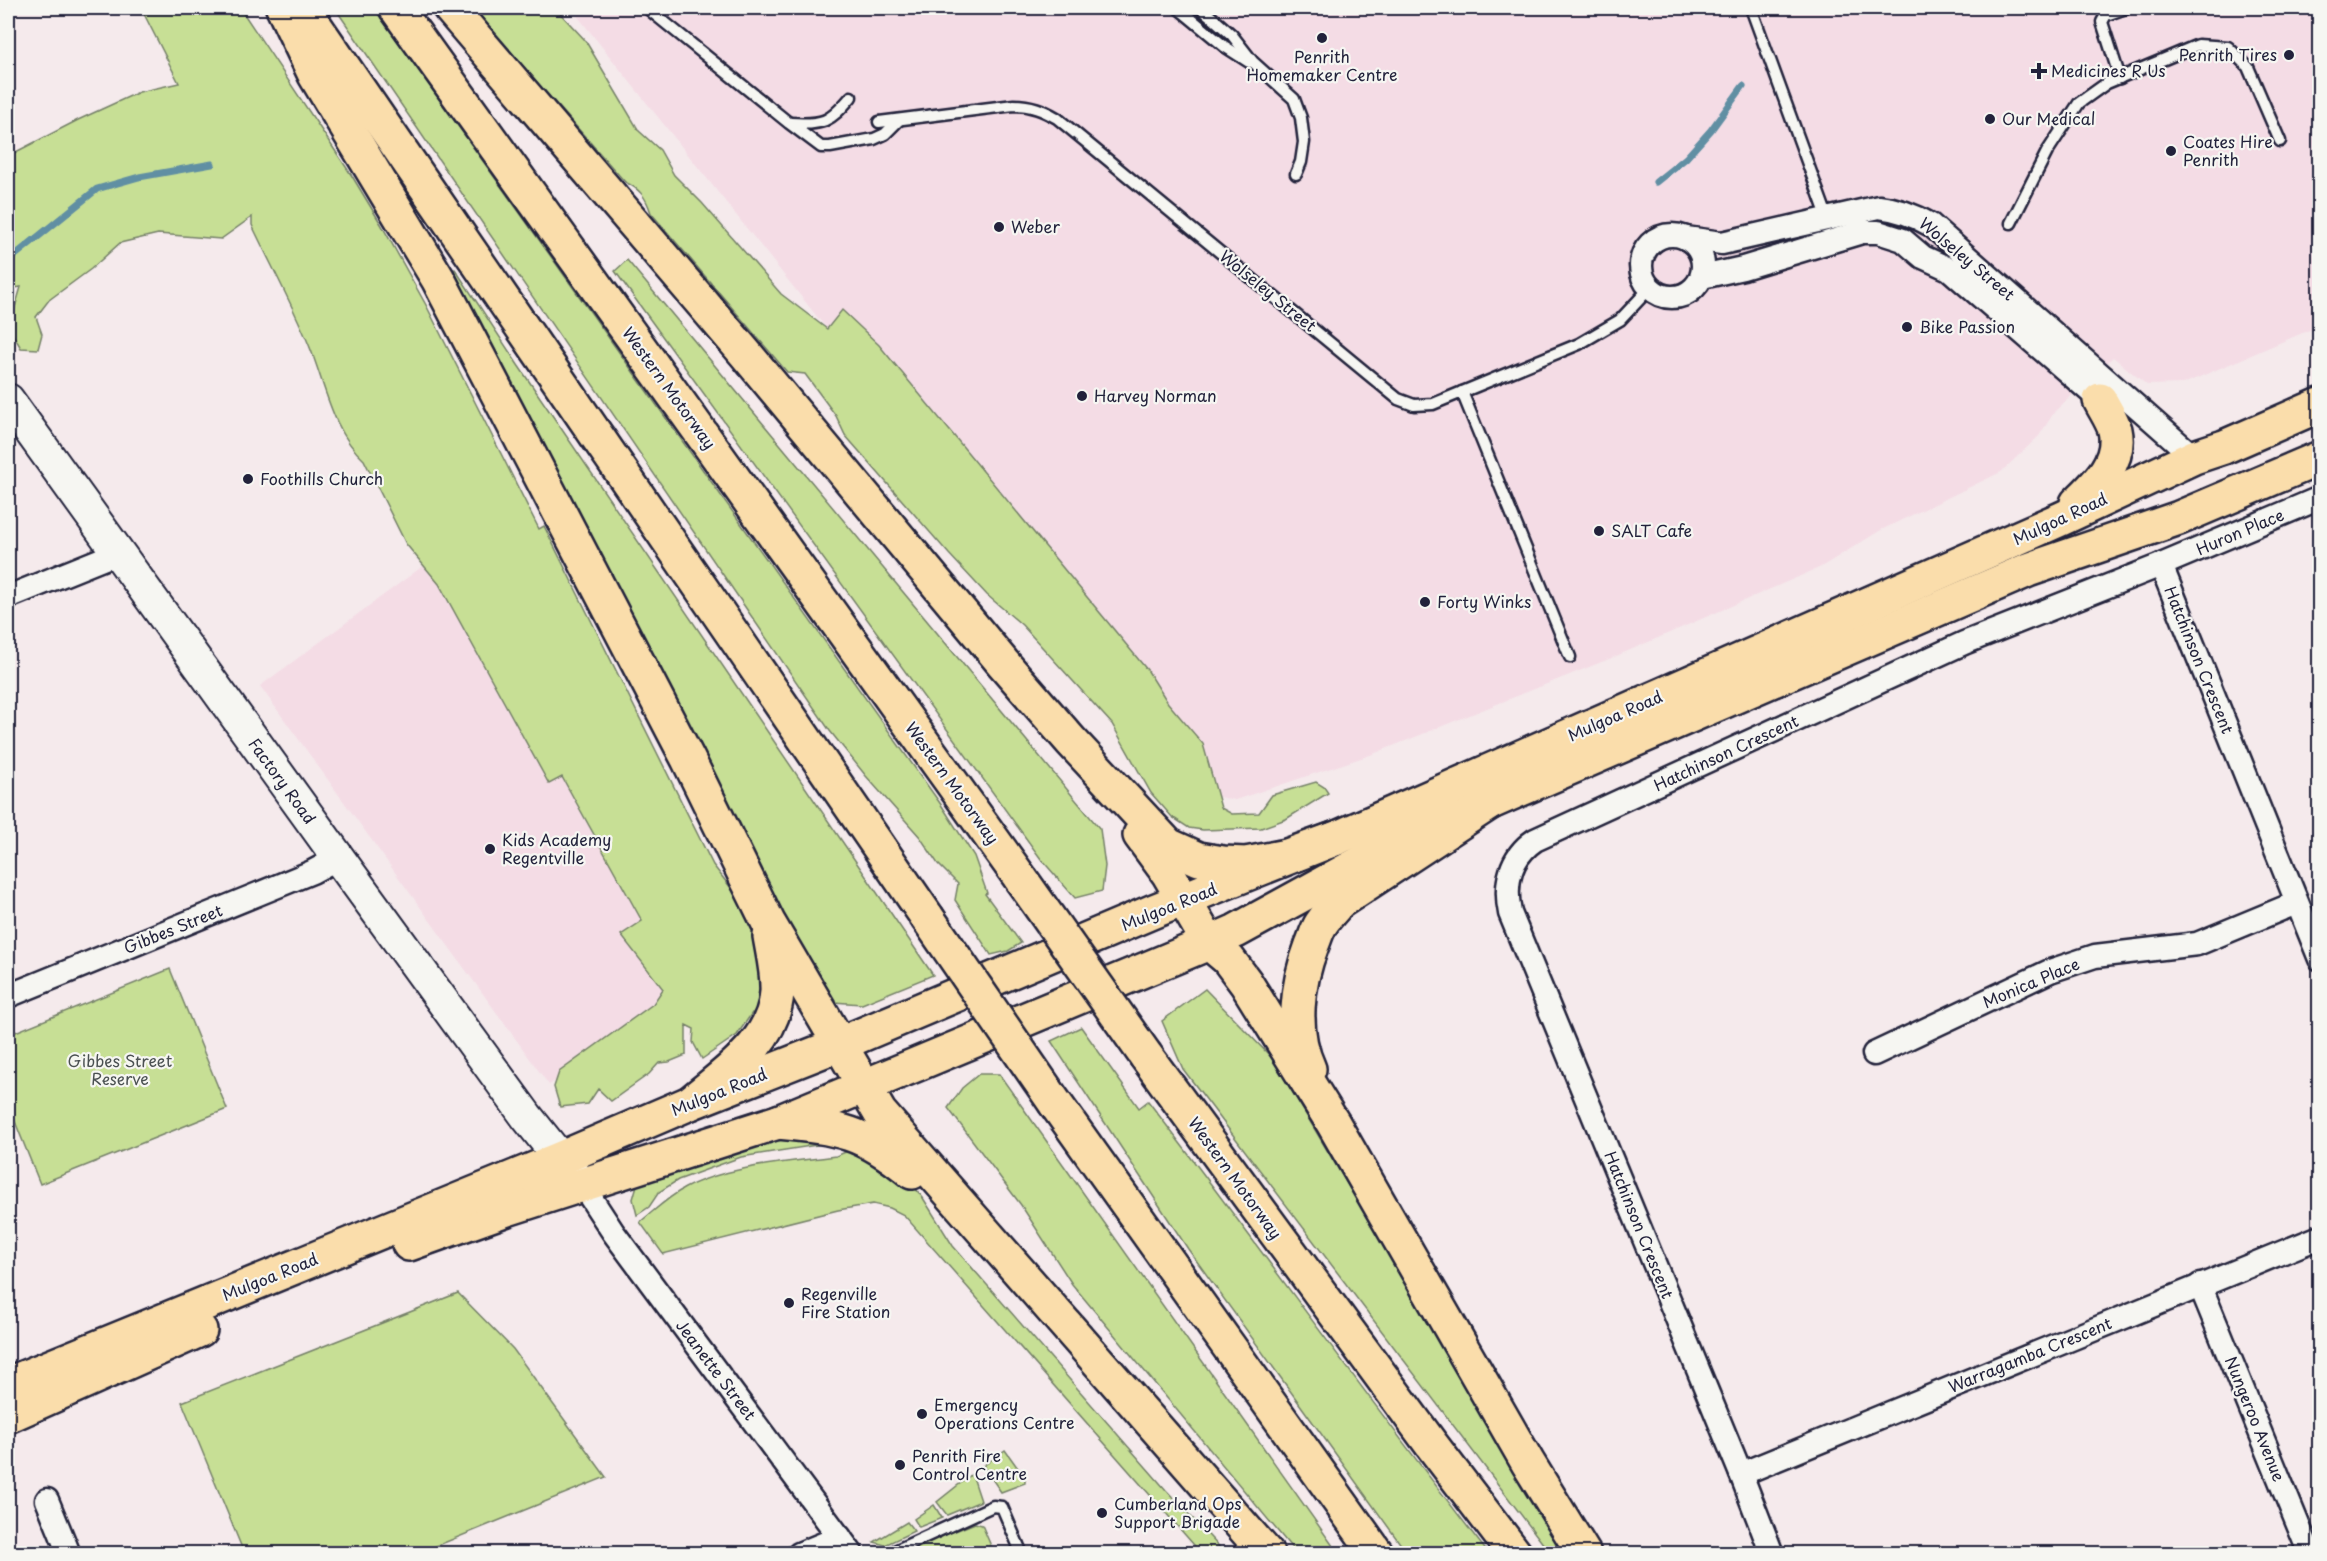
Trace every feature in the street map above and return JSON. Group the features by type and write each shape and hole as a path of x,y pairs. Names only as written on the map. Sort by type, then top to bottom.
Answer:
{"main road":[{"path":"283,8 315,75 438,279 688,759 768,922 880,1113 1267,1554"},
{"path":"303,8 1055,1103 1377,1554"},
{"name":"Western Motorway","path":"396,8 1146,1056 1431,1444 1515,1554"},
{"path":"450,8 745,353 904,546 1071,741 1168,845 1199,859 1246,864 1287,856 1336,838"},
{"path":"2061,519 2104,477 2114,455 2115,432 2100,400"},
{"name":"Mulgoa Road","path":"8,1384 559,1159 690,1103 840,1044 1154,911 1336,838 2061,519 2194,457 2224,447 2319,405"},
{"path":"2179,519 2194,457"},
{"name":"Mulgoa Road","path":"8,1416 168,1343 416,1240 778,1122 1209,943 1236,931 1364,861 1491,802 2028,570 2179,519 2319,458"},
{"path":"1071,741 1168,873 1209,943 1228,959 1246,983 1334,1122 1528,1463 1584,1554"},
{"path":"1334,1122 1304,1058 1298,1016 1299,988 1306,960 1320,925 1339,902 1491,802"},
{"path":"690,1103 753,1048 767,1028 778,990 768,922"},
{"path":"778,1122 835,1128 872,1143 896,1159 982,1231"}],"street":[{"name":"Wolseley Street","path":"1686,238 1722,243 1879,207 1898,208 1932,225 2194,457"},
{"name":"Wolseley Street","path":"1702,277 1743,268 1862,232 1890,235 1903,240 1923,257 1949,269 2100,400"},
{"path":"1669,235 1686,238 1700,250 1704,268 1702,277 1689,293 1679,297 1658,294 1650,288 1641,269 1646,249 1660,237 1669,235"},
{"name":"Factory Road","path":"8,400 338,858 559,1159 583,1186"},
{"name":"Huron Place","path":"2161,565 2319,498"},
{"path":"8,597 117,553"},
{"name":"Hatchinson Crescent","path":"1772,1554 1510,913 1508,890 1512,866 1520,854 1535,840 1964,643 2161,565 2319,959"},
{"name":"Gibbes Street","path":"8,996 312,872 338,858"},
{"name":"Monica Place","path":"1874,1054 2050,971 2095,956 2197,944 2296,903"},
{"name":"Jeanette Street","path":"583,1186 614,1232 846,1545"},
{"name":"Warragamba Crescent","path":"1741,1474 2319,1237"},
{"name":"Nungeroo Avenue","path":"2200,1285 2310,1554"},
{"path":"47,1500 69,1554"},
{"path":"800,1554 846,1545"}],"lane":[{"path":"647,8 821,147 874,139 885,134 899,120"},
{"path":"1178,8 1224,46 1262,70 1289,93 1299,108 1304,142 1301,162 1296,174"},
{"path":"1202,8 1232,35 1262,70"},
{"path":"1751,8 1828,220"},
{"path":"2120,78 2102,22 2106,15 2126,8"},
{"path":"2011,223 2047,152 2079,103 2107,83 2198,45 2228,47 2248,67 2280,141"},
{"path":"789,123 814,125 824,123 851,97"},
{"name":"Wolseley Street","path":"879,122 1014,105 1026,105 1048,113 1136,182 1398,399 1414,405 1427,406 1579,344 1620,320 1650,288"},
{"path":"1462,393 1570,657"},
{"path":"888,1554 999,1505 1002,1507 1022,1554"}],"shaded area":[{"path":"571,8 2319,8 2319,326 2183,384 2147,385 2113,357 2055,411 2039,436 2001,472 1881,530 1821,567 1614,657 1373,754 1235,800 1197,793"},
{"name":"Kids Academy Regentville","path":"438,555 685,998 549,1085 260,686"}],"green space":[{"path":"141,8 240,8 352,176 381,224 426,305 539,529 544,526 713,865 748,915 765,954 761,1016 752,1013 737,1035 702,1059 693,1042 694,1029 686,1025 686,1055 669,1062 659,1063 649,1074 611,1101 598,1089 588,1104 560,1107 554,1087 559,1072 653,1004 663,989 621,935 642,921 562,777 549,784 439,584 406,544 364,460 344,435 330,406 315,360 289,300 252,225 252,217 221,239 158,234 120,243 91,269 49,300 36,317 42,334 38,349 21,348 9,328 21,287 8,289 8,156 139,92 179,83"},
{"path":"335,8 374,8 942,806 974,856 987,893 985,894 1021,943 1008,951 991,955 955,900 958,884 938,864 920,837 830,731"},
{"path":"472,8 555,8 585,40 639,131 660,150 674,175 702,203 781,294 827,329 842,310 879,345 1148,671 1168,703 1203,744 1221,808 1232,814 1259,813 1272,795 1316,782 1328,793 1286,819 1261,828 1203,830 1189,828 1172,817 1151,793 1112,724 1022,625 987,595 949,554 845,435 836,416 805,374 787,372 651,213 642,194 625,182"},
{"path":"627,260 1100,829 1105,866 1102,891 1075,898 1041,859 615,271"},
{"path":"455,269 933,975 862,1004 833,1002 812,977 447,270"},
{"name":"Gibbes Street Reserve","path":"170,969 227,1109 40,1184 8,1104 8,1035"},
{"path":"1205,989 1273,1059 1566,1553 1550,1553 1183,1069 1162,1021"},
{"path":"1081,1027 1139,1108 1148,1101 1488,1553 1407,1553 1188,1249 1051,1041"},
{"path":"979,1074 999,1074 1338,1553 1296,1553 1072,1284 1021,1205 948,1108 962,1088"},
{"path":"778,1135 836,1142 741,1157 678,1180 659,1192 649,1207 637,1215 633,1199 637,1185"},
{"path":"854,1142 900,1169 923,1198 953,1246 1166,1490 1225,1553 1201,1553 904,1215 890,1208 873,1204 838,1210 663,1254 640,1222 673,1195 702,1181 759,1166 836,1156 846,1152"},
{"path":"458,1293 513,1349 606,1477 419,1553 244,1553 182,1402"},
{"path":"1005,1450 1025,1478 1025,1483 1001,1492 983,1466"},
{"path":"972,1474 981,1501 947,1515 937,1502"},
{"path":"934,1505 942,1518 919,1527 914,1519"},
{"path":"907,1522 914,1531 885,1545 874,1542"},
{"path":"975,1523 982,1525 994,1553 898,1554"}],"waterway":[{"path":"1656,182 1686,158 1711,130 1743,86"},
{"path":"8,261 97,189 139,177 212,164"}],"place":[{"name":"Penrith Homemaker Centre","path":"1322,38"},
{"name":"Penrith Tires","path":"2289,55"},
{"name":"Medicines R Us","path":"2039,71"},
{"name":"Our Medical","path":"1990,119"},
{"name":"Coates Hire Penrith","path":"2171,151"},
{"name":"Weber","path":"999,227"},
{"name":"Bike Passion","path":"1907,327"},
{"name":"Harvey Norman","path":"1082,396"},
{"name":"Foothills Church","path":"248,479"},
{"name":"SALT Cafe","path":"1599,531"},
{"name":"Forty Winks","path":"1425,602"},
{"name":"Kids Academy Regentville","path":"490,849"},
{"name":"Regenville Fire Station","path":"789,1303"},
{"name":"Emergency Operations Centre","path":"922,1414"},
{"name":"Penrith Fire Control Centre","path":"900,1465"},
{"name":"Cumberland Ops Support Brigade","path":"1102,1513"}]}
